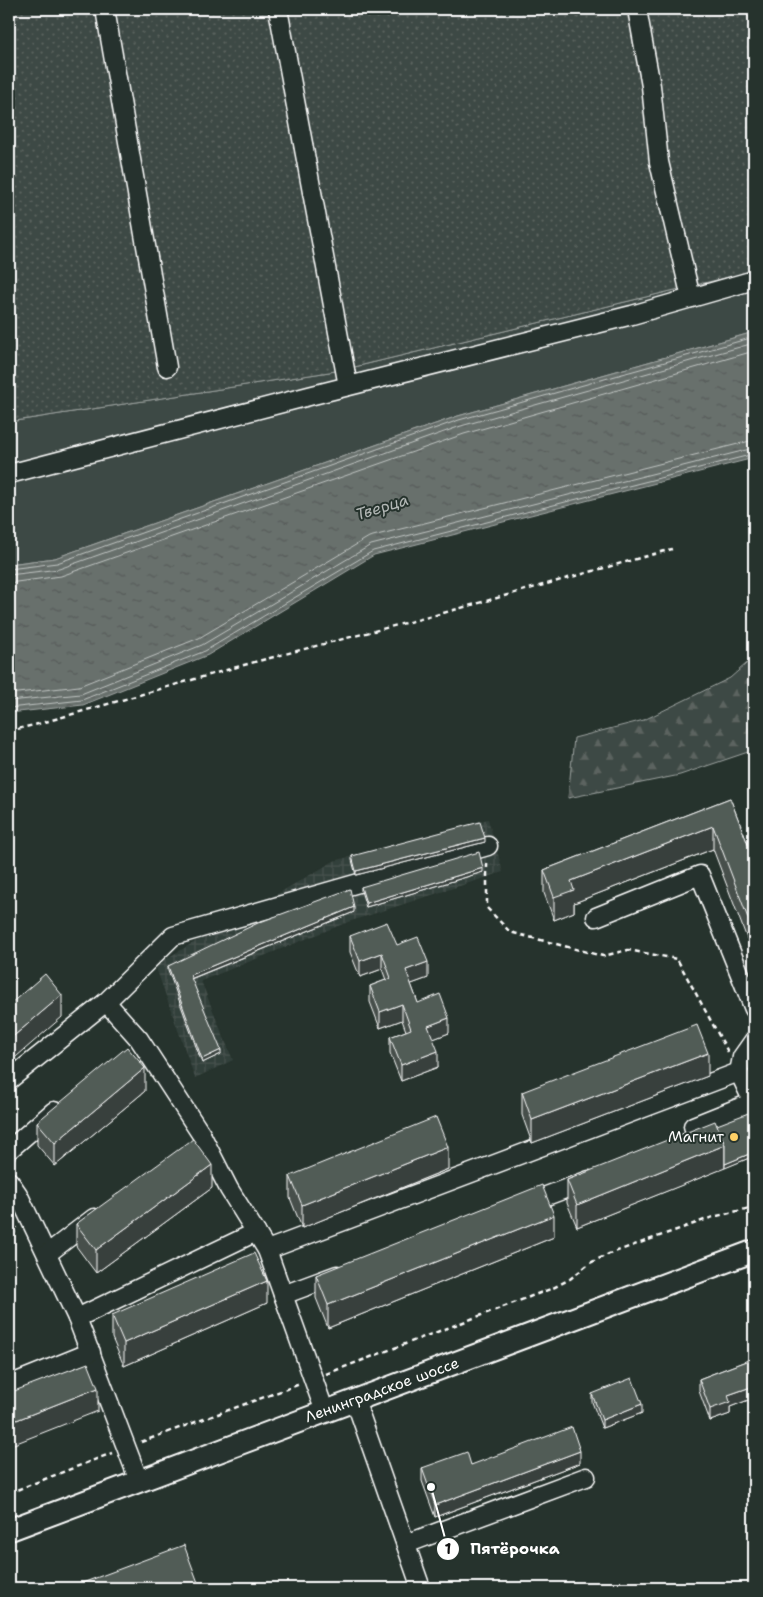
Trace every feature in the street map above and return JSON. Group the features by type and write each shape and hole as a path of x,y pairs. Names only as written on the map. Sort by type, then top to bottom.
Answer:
{"main road":[{"name":"Ленинградское шоссе","path":"9,1530 754,1251"}],"street":[{"path":"105,9 167,367"},
{"path":"278,9 348,386"},
{"path":"637,9 651,86 659,162 691,298"},
{"path":"9,474 632,315 754,280"},
{"path":"9,1080 106,1002 173,936 488,846"},
{"path":"596,917 700,875 754,1009"},
{"path":"106,1002 138,1039 201,1134 229,1189 267,1250 325,1412"},
{"path":"124,1052 138,1039"},
{"path":"670,1149 698,1139 693,1126 754,1104 739,1072 742,1057 754,1041"},
{"path":"267,1250 739,1072"},
{"path":"9,1150 66,1101"},
{"path":"186,1146 201,1134"},
{"path":"514,1208 606,1173"},
{"path":"9,1181 18,1194 77,1318 139,1481"},
{"path":"47,1254 109,1206"},
{"path":"77,1318 256,1232"},
{"path":"283,1295 357,1267"},
{"path":"9,1385 91,1352"},
{"path":"355,1400 421,1588"},
{"path":"406,1544 586,1477"}],"path":[{"path":"9,731 258,661 436,615 672,549"},
{"path":"488,846 487,908 510,932 603,956 628,950 677,958 739,1072"},
{"path":"9,1493 553,1288 570,1279 590,1263 609,1254 713,1218 754,1207"}],"shaded area":[{"path":"488,819 503,872 348,922 201,981 233,1060 195,1078 155,965 334,861"}],"green space":[{"path":"9,9 754,9 754,271 342,370 9,422"},
{"path":"754,271 754,332 458,416 55,558 9,564 9,422 342,370"},
{"path":"754,657 754,750 680,775 568,798 574,738 644,720 730,678"}],"water":[{"name":"Тверца","path":"754,332 754,458 374,555 208,655 83,705 9,713 9,564 55,558 458,416"}],"building":[{"path":"730,798 754,860 754,934 713,826 571,881 574,890 554,897 544,870"},
{"path":"480,822 485,838 356,871 352,856"},
{"path":"479,852 483,868 366,903 361,887"},
{"path":"350,889 354,907 190,975 221,1050 202,1059 168,966 260,922"},
{"path":"387,922 397,945 418,937 428,962 406,970 418,1003 440,994 449,1018 428,1026 438,1051 401,1065 390,1037 411,1029 402,1004 380,1012 370,986 391,978 382,953 360,961 350,936"},
{"path":"45,974 62,995 9,1040 9,1005"},
{"path":"697,1025 708,1053 532,1120 522,1092"},
{"path":"127,1047 145,1068 55,1143 37,1122"},
{"name":"Магнит","path":"751,1112 754,1121 754,1152 725,1164 725,1145 717,1125"},
{"path":"436,1117 448,1147 302,1205 290,1176"},
{"path":"715,1121 725,1145 577,1205 567,1180"},
{"path":"193,1139 212,1165 96,1250 76,1224"},
{"path":"542,1185 554,1215 328,1305 316,1275"},
{"path":"254,1253 267,1281 124,1343 112,1315"},
{"path":"754,1358 754,1393 751,1387 728,1395 730,1402 710,1409 699,1379"},
{"path":"88,1363 98,1388 9,1423 9,1393"},
{"path":"632,1378 642,1404 602,1420 592,1394"},
{"path":"572,1427 580,1451 435,1505 422,1468 467,1452 471,1465"},
{"path":"184,1545 200,1588 69,1588"}],"place":[{"name":"Магнит","path":"734,1137"},
{"name":"Пятёрочка","path":"431,1487"}]}
